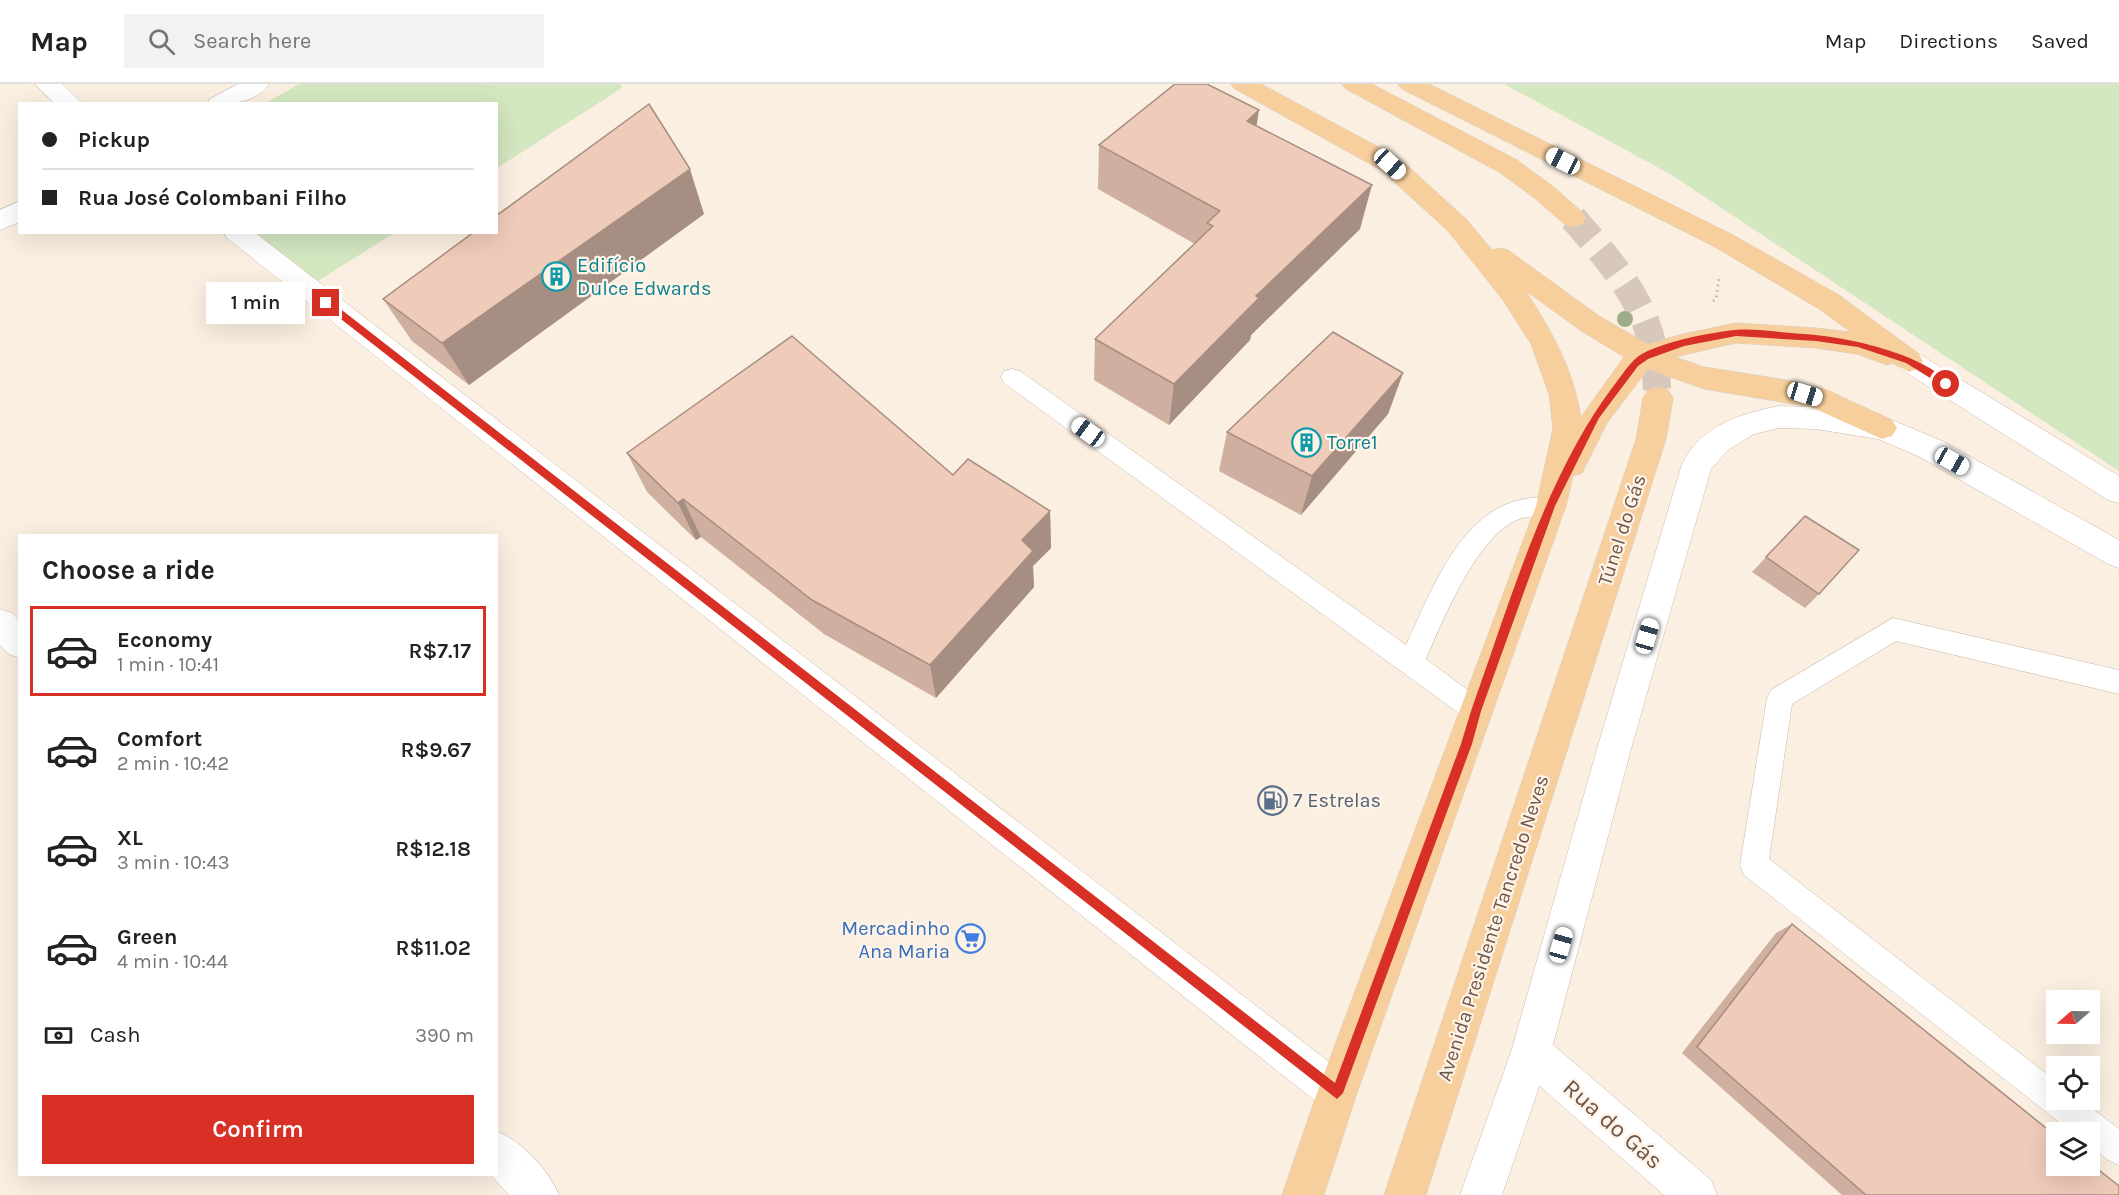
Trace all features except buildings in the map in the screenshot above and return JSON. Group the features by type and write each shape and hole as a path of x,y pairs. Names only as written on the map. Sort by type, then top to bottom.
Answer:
{"main road":[{"path":"1243,84 1390,164 1457,225 1570,312 1611,339 1645,356 1712,380 1805,394 1837,404 1882,428"},
{"path":"1354,84 1508,166 1546,194 1573,218"},
{"path":"1410,84 1724,242 1829,302 1909,361"},
{"path":"1457,225 1513,293 1544,342 1563,393 1568,428 1551,506"},
{"path":"1303,1195 1337,1093 1467,744 1476,711 1551,506 1596,416 1635,364 1645,356 1683,344 1736,333 1816,338 1859,344 1909,361"},
{"name":"Túnel do Gás","path":"1579,661 1651,439 1658,398"},
{"name":"Avenida Presidente Tancredo Neves","path":"1405,1195 1579,661"}],"street":[{"path":"46,84 68,102"},
{"path":"223,102 257,84"},
{"path":"0,221 18,211"},
{"path":"239,234 1337,1093"},
{"path":"1909,361 2119,491"},
{"path":"1481,1195 1531,1052 1614,748 1697,464 1717,442 1746,424 1779,417 1816,418 1882,428 1931,449 2119,555"},
{"path":"0,624 18,642"},
{"name":"Rua do Gás","path":"1531,1052 1696,1195"},
{"path":"498,1153 538,1195"}],"lane":[{"path":"1012,377 1476,711"},
{"path":"1411,663 1459,564 1486,529 1512,511 1551,506"},
{"path":"2119,682 1893,629 1780,698 1754,865 2119,1149"}],"path":[{"path":"1711,303 1716,299 1724,242"}],"green space":[{"path":"299,84 620,84 622,88 498,167 498,102 268,102"},
{"path":"1504,84 2119,84 2119,471 1670,174"},
{"path":"245,234 392,234 307,288"}],"tunnel":[{"path":"1573,218 1620,276 1639,308 1652,343 1658,398"}],"place":[{"name":"Edifício Dulce Edwards","path":"556,277"},
{"name":"Torre1","path":"1306,442"},
{"name":"7 Estrelas","path":"1272,800"},
{"name":"Mercadinho Ana Maria","path":"971,939"}],"route":[{"path":"326,303 1337,1093 1467,744 1476,711 1551,506 1596,416 1635,364 1645,356 1683,344 1736,333 1816,338 1859,344 1909,361 1946,384"}]}
